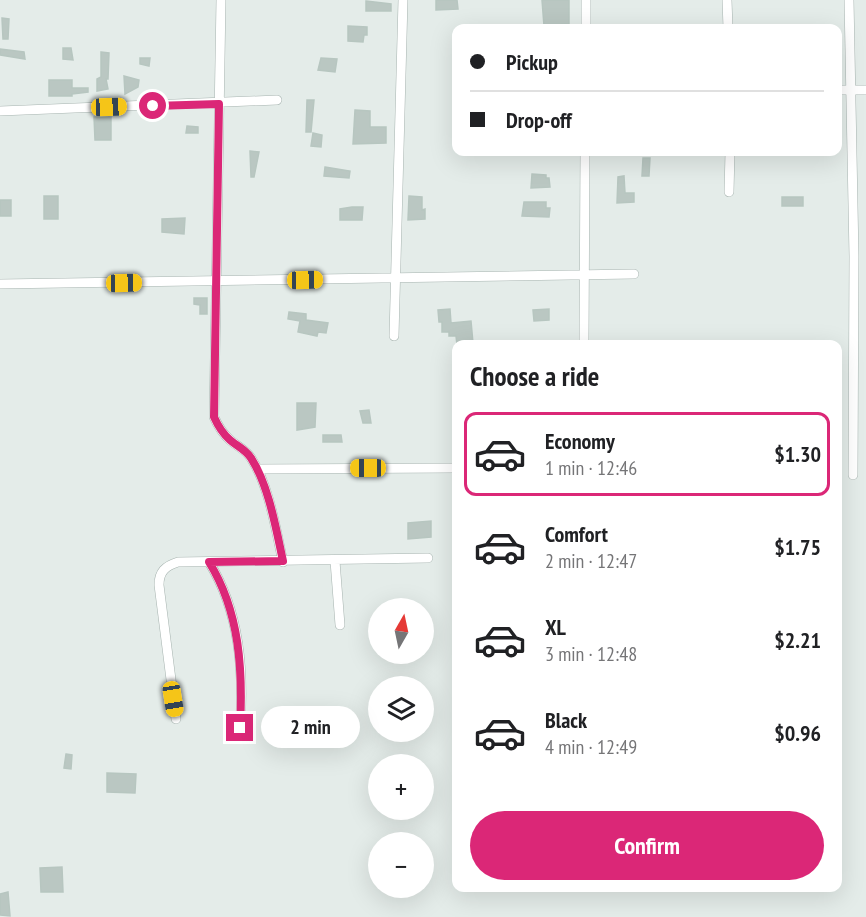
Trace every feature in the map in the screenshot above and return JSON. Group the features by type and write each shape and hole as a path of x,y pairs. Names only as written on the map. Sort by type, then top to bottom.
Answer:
{"street":[{"path":"221,0 214,417 220,431 231,442 244,448 257,469 272,510 283,561"},
{"path":"394,336 403,0"},
{"path":"586,0 586,24"},
{"path":"727,0 728,24"},
{"path":"849,0 854,256 853,475"},
{"path":"842,90 866,90"},
{"path":"0,111 277,100"},
{"path":"584,340 585,156"},
{"path":"729,192 730,156"},
{"path":"0,284 634,274"},
{"path":"257,469 452,468"},
{"path":"176,719 159,578 161,572 168,566 178,562 428,558"},
{"path":"335,561 340,625"},
{"path":"209,562 218,575 229,604 239,651 243,689 240,728"}],"building":[{"path":"436,0 457,0 458,9 436,10"},
{"path":"542,0 569,0 569,24 544,24"},
{"path":"366,1 391,4 391,11 366,11"},
{"path":"2,18 9,19 8,39 3,39"},
{"path":"348,26 367,27 367,35 364,35 363,42 348,41"},
{"path":"63,48 71,48 73,60 63,59"},
{"path":"0,49 24,52 25,59 0,55"},
{"path":"101,52 109,53 108,79 106,79 108,89 97,91 97,79 101,77"},
{"path":"140,58 150,58 149,66 140,64"},
{"path":"321,58 337,59 335,72 318,70"},
{"path":"124,76 139,80 138,87 125,94"},
{"path":"49,80 72,80 72,88 88,88 88,92 72,94 72,96 49,96"},
{"path":"307,100 314,100 311,132 306,132"},
{"path":"355,110 370,111 370,127 386,127 386,143 353,144"},
{"path":"94,117 111,117 111,140 95,140"},
{"path":"187,126 198,127 198,133 186,133"},
{"path":"313,133 322,135 321,147 311,146"},
{"path":"250,151 259,152 254,177 251,177"},
{"path":"643,158 650,158 649,176 642,176"},
{"path":"325,167 350,171 349,178 324,176"},
{"path":"532,174 546,175 546,178 549,178 550,187 531,188"},
{"path":"624,176 625,193 634,193 634,202 617,203 618,177"},
{"path":"44,196 58,196 58,219 44,219"},
{"path":"409,196 422,197 425,219 408,220"},
{"path":"782,197 803,197 803,206 782,206"},
{"path":"0,200 11,200 11,216 0,216"},
{"path":"524,202 546,202 546,208 550,208 549,217 522,216"},
{"path":"363,207 362,220 340,220 340,209"},
{"path":"185,218 184,234 162,232 162,219"},
{"path":"194,298 207,298 207,314 200,314 200,305 194,304"},
{"path":"450,309 451,323 471,321 473,340 456,340 456,336 449,336 449,332 442,332 438,310"},
{"path":"549,309 549,320 534,321 533,310"},
{"path":"289,312 306,314 306,320 328,323 326,333 318,332 317,336 298,332 300,321 288,319"},
{"path":"297,403 316,403 315,427 297,430"},
{"path":"369,410 371,423 363,423 360,411"},
{"path":"323,435 341,435 342,442 323,442"},
{"path":"431,521 431,537 408,539 408,523"},
{"path":"66,754 72,755 71,769 64,768"},
{"path":"107,773 136,774 135,793 107,792"},
{"path":"62,867 63,892 41,892 40,868"},
{"path":"8,892 10,916 0,915 0,894"}],"route":[{"path":"153,106 219,104 214,417 220,431 231,442 244,448 257,469 272,510 283,561 209,562 218,575 229,604 239,651 243,689 240,728"}]}
